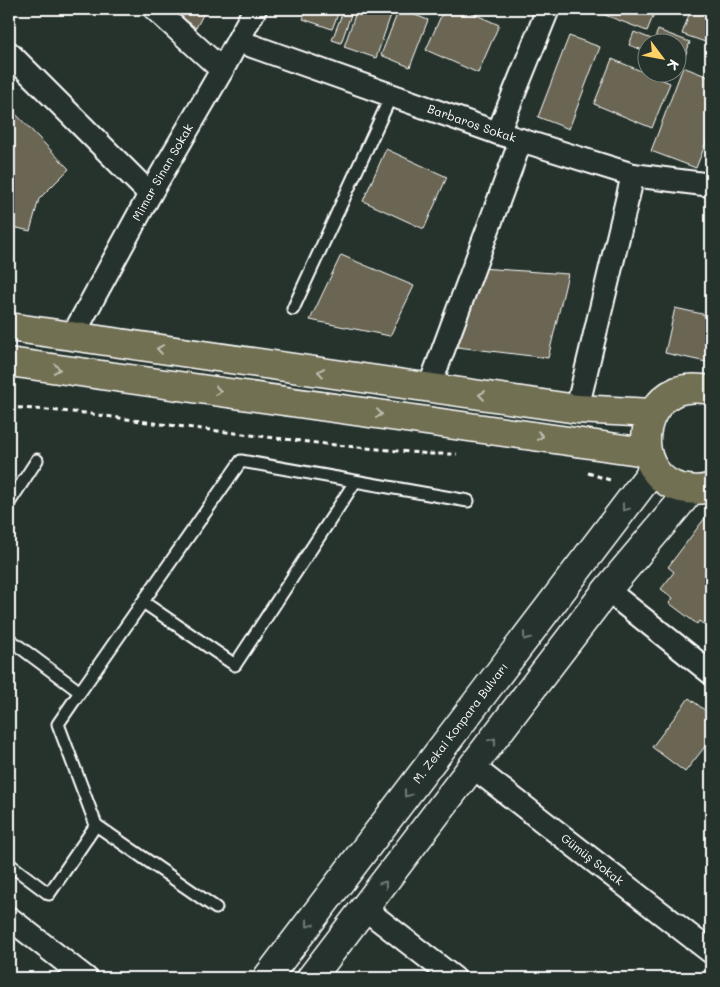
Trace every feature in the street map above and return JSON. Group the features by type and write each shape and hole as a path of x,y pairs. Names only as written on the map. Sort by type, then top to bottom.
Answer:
{"main road":[{"path":"9,327 577,409 652,414"},
{"path":"9,362 650,460"},
{"path":"701,489 676,486 664,479 650,460 645,439 647,426 652,414 663,400 678,391 694,388 711,390"},
{"name":"M. Zekai Konpara Bulvarı","path":"267,978 650,460"},
{"path":"311,978 473,768 606,590 701,489"}],"street":[{"path":"155,9 222,70"},
{"name":"Mimar Sinan Sokak","path":"72,337 150,194 255,9"},
{"path":"498,133 548,9"},
{"name":"Barbaros Sokak","path":"238,41 498,133 633,175 711,185"},
{"path":"9,53 150,194"},
{"path":"428,388 521,140"},
{"path":"577,409 633,175"},
{"path":"606,590 711,673"},
{"name":"Gümüş Sokak","path":"473,768 711,952"},
{"path":"365,908 454,978"},
{"path":"9,918 86,978"}],"lane":[{"path":"293,310 391,96"},
{"path":"9,503 37,460"},
{"path":"216,908 96,825 58,724 241,461 468,501"},
{"path":"143,602 235,665 355,482"},
{"path":"9,639 80,692"},
{"path":"9,864 49,894 96,825"}],"path":[{"path":"9,407 85,413 161,424 373,448 431,454 461,454"},
{"path":"586,472 614,481"}],"building":[{"path":"172,9 206,9 196,28"},
{"path":"307,9 340,9 332,29 303,19"},
{"path":"344,9 353,9 341,43 332,40"},
{"path":"357,9 393,9 376,58 344,47"},
{"path":"399,9 428,20 410,67 381,55"},
{"path":"444,9 463,9 499,25 478,73 426,50"},
{"path":"593,9 656,9 647,31"},
{"path":"691,9 711,9 711,44 688,36 688,32 683,32"},
{"path":"634,32 638,34 638,48 629,45"},
{"path":"569,36 600,47 569,129 538,117"},
{"path":"612,59 638,70 638,82 670,83 652,128 594,104"},
{"path":"688,69 711,78 711,130 696,168 651,151 677,82 688,82"},
{"path":"9,107 69,169 39,199 30,231 9,226"},
{"path":"386,149 447,177 424,229 363,201"},
{"path":"341,255 414,286 390,336 310,320"},
{"path":"480,268 568,274 548,358 449,346"},
{"path":"675,308 711,316 711,363 665,353"},
{"path":"711,510 711,620 706,626 699,621 697,624 669,603 673,598 661,589 674,572 668,567"},
{"path":"689,698 711,715 711,739 685,772 652,747"}]}
